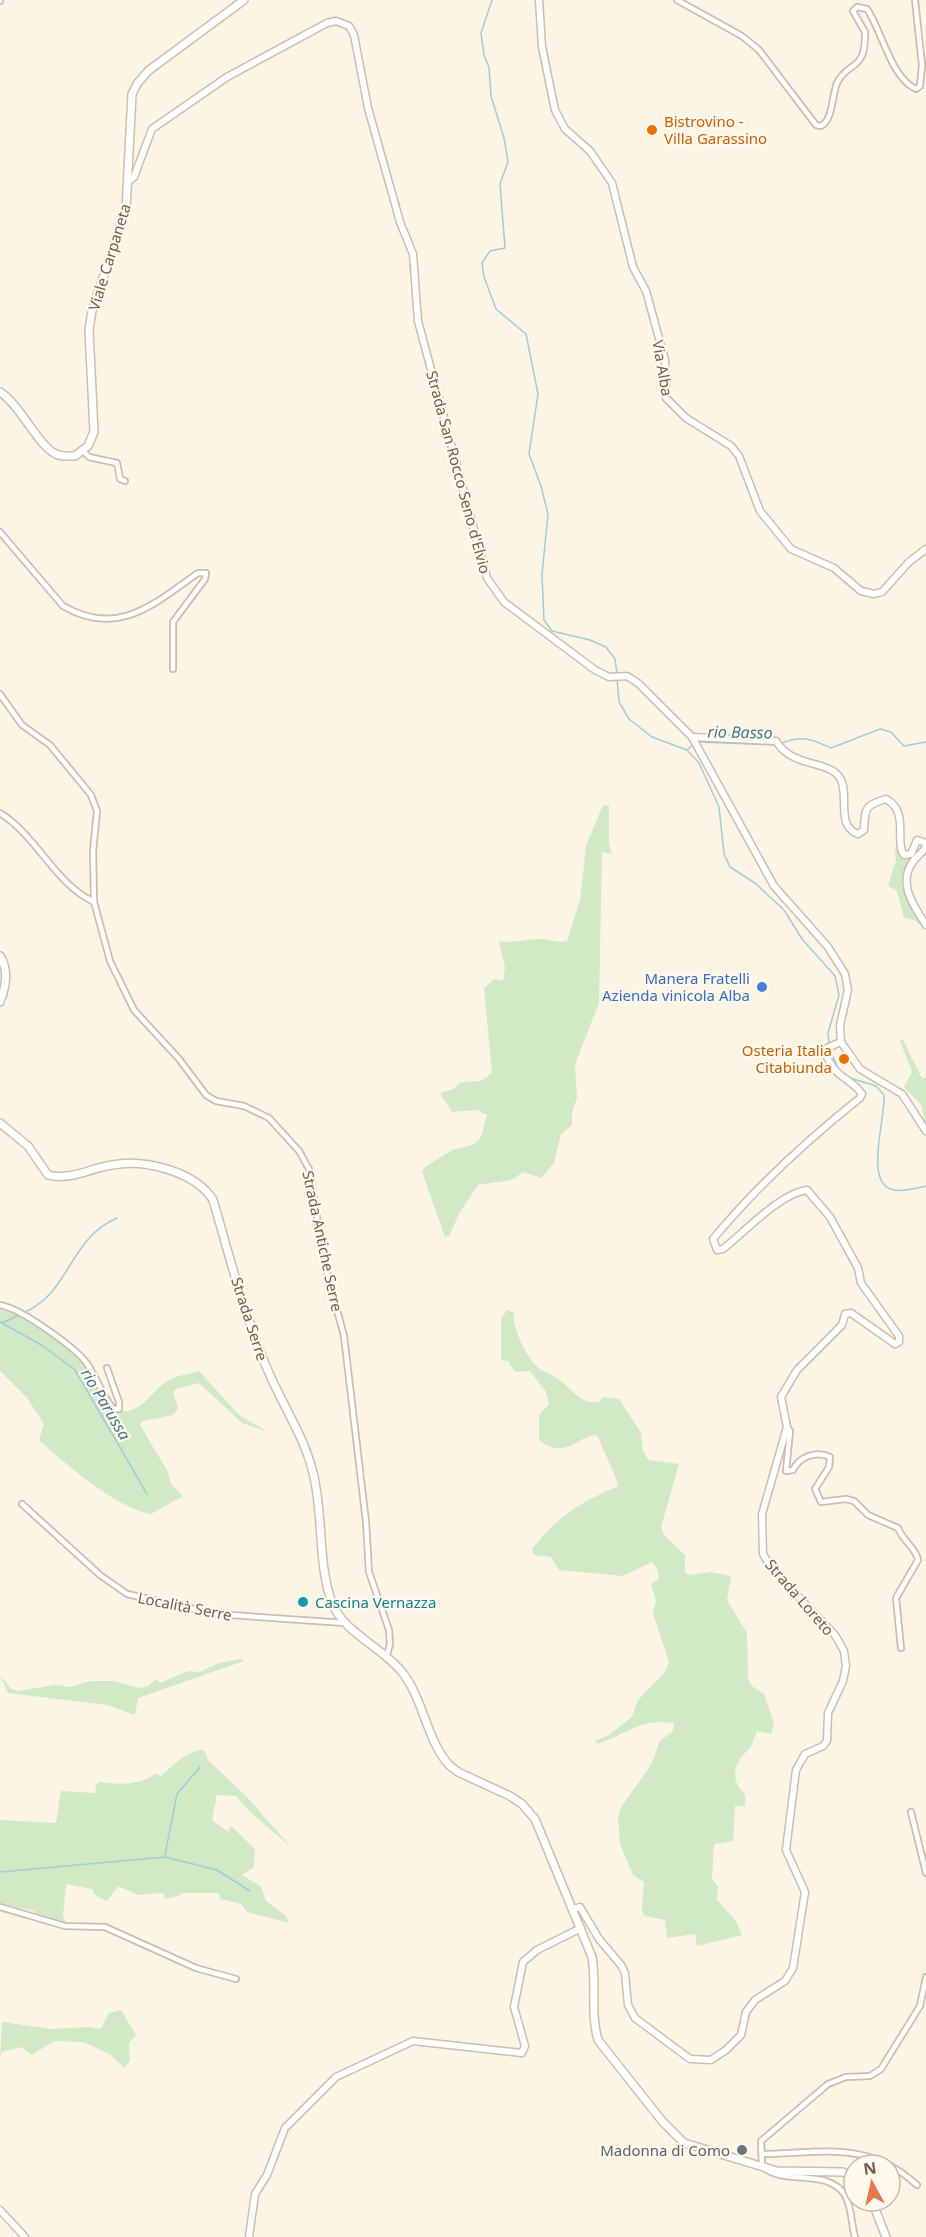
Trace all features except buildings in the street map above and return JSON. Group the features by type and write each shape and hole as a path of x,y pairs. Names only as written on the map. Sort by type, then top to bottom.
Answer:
{"main road":[{"name":"Viale Carpaneta","path":"83,451 91,442 94,432 89,329 92,311 120,235 129,182 130,103 137,84 148,71 244,0"},
{"path":"0,392 18,407 48,448 56,454 75,456 83,451"},
{"path":"0,1002 6,977 2,961"},
{"name":"Strada Serre","path":"0,1123 28,1146 48,1175 58,1178 112,1164 132,1163 172,1172 194,1180 205,1187 213,1200 268,1372 313,1472 326,1581 333,1605 345,1623 387,1655 404,1674 416,1695 431,1736 449,1765 458,1772 510,1796 522,1804 535,1819 592,1957 596,1979 593,2006 598,2040 618,2069 684,2143 777,2171 842,2172"},
{"path":"877,2213 886,2237"}],"street":[{"name":"Via Alba","path":"539,0 542,47 555,110 565,129 595,158 612,183 633,267 646,291 664,360 666,398 686,418 731,446 739,456 760,511 791,549 808,559 834,568 861,591 874,594 882,592 909,562 926,549"},
{"path":"677,0 742,36 759,50 816,125 820,126 827,120 838,82 862,59 865,32 853,11 857,7 867,9 876,22 896,68 912,87 916,89 920,86 922,65 915,0"},
{"name":"Strada San Rocco Seno d'Elvio","path":"129,182 134,177 152,129 161,122 227,77 327,23 336,21 349,26 357,45 370,117 400,222 413,254 418,321 487,578 504,602 595,670 612,677 631,678 694,741 774,886 828,947 845,974 848,990 838,1043"},
{"path":"83,451 89,457 117,463 120,479 125,481"},
{"path":"0,532 63,606 76,613 96,618 128,618 198,573 206,573 205,579 173,622 173,669"},
{"name":"Strada Antiche Serre","path":"0,694 22,725 50,745 95,803 94,902 110,961 130,1003 179,1059 206,1095 216,1101 244,1106 269,1119 299,1151 309,1169 325,1265 344,1335 346,1370 364,1504 369,1572 389,1629 390,1644 387,1655"},
{"path":"694,741 778,744 792,758 837,775 842,782 844,813 854,833 858,834 864,830 864,814 868,807 886,799 892,802 900,820 900,851 904,855 911,854 917,840 925,841 926,848 909,868 906,881 910,900 926,925"},
{"path":"0,813 31,837 69,886 94,902"},
{"path":"838,1043 860,1069 902,1094 926,1131"},
{"name":"Strada Loreto","path":"573,1909 580,1907 599,1939 621,1965 625,1973 628,2005 635,2018 690,2059 711,2060 726,2050 741,2035 746,2012 755,2000 785,1981 793,1968 805,1892 786,1850 796,1770 806,1754 823,1746 827,1741 828,1713 843,1681 846,1666 844,1651 835,1635 772,1569 763,1554 762,1514 787,1427 781,1397 788,1382 842,1325 845,1314 851,1313 896,1344 899,1342 899,1336 861,1283 858,1269 830,1217 807,1190 771,1206 754,1225 723,1249 717,1250 713,1239 745,1201 817,1132 860,1098 862,1094 858,1089 834,1071 825,1052 827,1048 838,1043"},
{"path":"0,1305 23,1313 74,1350 87,1363 106,1401 113,1409 119,1409 119,1402 107,1368"},
{"path":"787,1427 790,1431 786,1471 793,1470 797,1462 808,1456 821,1454 830,1457 829,1467 815,1489 821,1502 846,1499 854,1502 868,1515 898,1528 901,1536 917,1555 918,1560 896,1598 901,1648"},
{"name":"Località Serre","path":"22,1504 100,1575 127,1594 216,1614 345,1623"},
{"path":"911,1812 926,1873"},
{"path":"0,1907 65,1926 105,1927 196,1968 236,1978"},
{"path":"249,2237 255,2194 267,2175 285,2128 329,2081 413,2041 522,2053 525,2046 514,2007 523,1962 537,1950 581,1928"},
{"path":"855,2237 850,2208 845,2196 836,2186 810,2179 779,2177 762,2166 761,2141 828,2084 846,2077 870,2076 881,2069 920,2006 926,1977"},
{"path":"762,2154 813,2151 866,2155 893,2164 917,2185"},
{"path":"0,2210 25,2237"}],"green space":[{"path":"603,805 609,806 609,844 612,854 602,852 599,1003 575,1064 577,1098 572,1112 572,1125 561,1134 554,1163 541,1178 523,1172 512,1180 478,1185 460,1212 449,1236 445,1237 422,1172 425,1167 452,1150 473,1145 481,1137 487,1115 477,1110 452,1112 440,1093 453,1089 461,1082 481,1081 492,1073 484,988 494,979 503,981 505,968 499,941 547,939 557,942 567,941 580,900 586,846"},
{"path":"895,849 898,849 901,858 912,859 906,880 906,895 925,928 914,920 904,918 897,891 888,886 896,860"},
{"path":"903,1039 922,1079 926,1077 926,1126 921,1105 904,1087 912,1072 900,1041"},
{"path":"0,1307 20,1315 69,1349 84,1365 100,1397 114,1411 132,1410 171,1379 199,1371 239,1415 268,1432 242,1423 199,1383 176,1389 173,1392 178,1408 173,1415 142,1421 140,1425 168,1472 171,1484 183,1496 151,1514 123,1504 92,1484 39,1440 44,1424 27,1398 0,1371"},
{"path":"507,1310 514,1313 515,1326 521,1343 535,1365 563,1382 586,1401 599,1402 603,1397 619,1399 641,1433 643,1451 648,1460 679,1464 661,1527 664,1535 685,1555 685,1572 689,1575 711,1572 731,1576 727,1600 747,1633 748,1679 752,1686 764,1694 774,1724 771,1734 757,1731 751,1747 738,1764 735,1776 745,1795 745,1806 735,1806 733,1841 714,1844 712,1879 718,1887 717,1900 736,1921 742,1935 697,1946 695,1934 667,1938 665,1920 644,1916 642,1910 644,1882 633,1875 620,1844 618,1817 621,1807 651,1765 660,1741 673,1731 674,1723 642,1725 597,1744 595,1741 609,1735 632,1717 638,1700 664,1673 669,1662 653,1614 656,1600 651,1584 659,1579 657,1568 652,1562 623,1576 559,1570 551,1557 534,1555 532,1549 560,1520 592,1498 617,1487 618,1483 597,1435 563,1448 548,1446 539,1440 539,1415 549,1404 546,1392 530,1371 515,1372 508,1361 501,1360 501,1319"},
{"path":"241,1659 244,1661 138,1698 135,1715 107,1705 8,1693 0,1675 11,1689 19,1691 55,1685 70,1687 91,1681 114,1681 139,1688 148,1686 156,1679 160,1683 188,1671 200,1672 219,1663"},
{"path":"204,1750 208,1760 246,1796 291,1847 251,1813 236,1796 216,1795 213,1821 228,1832 231,1826 255,1849 254,1867 242,1875 261,1887 266,1901 286,1916 289,1923 247,1912 241,1904 220,1899 219,1893 183,1893 165,1899 163,1893 138,1895 118,1886 107,1901 96,1896 92,1889 66,1884 63,1916 67,1923 36,1916 34,1911 0,1904 0,1820 56,1823 61,1791 95,1793 96,1784 100,1782 129,1783 156,1774 161,1776 185,1756"},
{"path":"121,2010 136,2035 129,2043 130,2061 124,2068 111,2055 84,2042 54,2041 32,2055 21,2047 2,2052 0,2058 2,2022 51,2029 88,2027 101,2029 109,2013"}],"waterway":[{"path":"492,0 481,33 484,55 489,67 491,96 504,138 508,162 500,184 505,248 490,251 482,263 484,277 496,309 526,334 538,394 529,454 548,514 542,575 544,620 552,631 590,640 606,647 615,659 617,674"},
{"path":"617,679 619,702 629,719 652,737 687,750 699,763 719,807 724,854 730,867 755,883 784,910 802,939 835,976 839,995 828,1033 829,1045"},
{"name":"rio Basso","path":"782,743 807,739 831,748 880,729 891,732 904,746 926,742"},
{"name":"rio Basso","path":"699,742 774,745"},
{"name":"rio Basso","path":"687,750 694,743"},
{"path":"830,1050 839,1070"},
{"path":"847,1077 876,1086 884,1095 878,1164 880,1176 885,1185 894,1190 910,1190 926,1186"},
{"path":"23,1313 39,1304 51,1293 88,1239 101,1227 117,1218"},
{"path":"2,1323 19,1315"},
{"name":"rio Parussa","path":"0,1322 43,1346 75,1370 147,1494"},
{"path":"165,1855 177,1794 200,1767"},
{"path":"0,1872 165,1857 217,1870 250,1891"}],"place":[{"name":"Bistrovino - Villa Garassino","path":"652,130"},
{"name":"Manera Fratelli Azienda vinicola Alba","path":"762,987"},
{"name":"Osteria Italia Citabiunda","path":"844,1059"},
{"name":"Cascina Vernazza","path":"303,1602"},
{"name":"Madonna di Como","path":"742,2150"}]}
